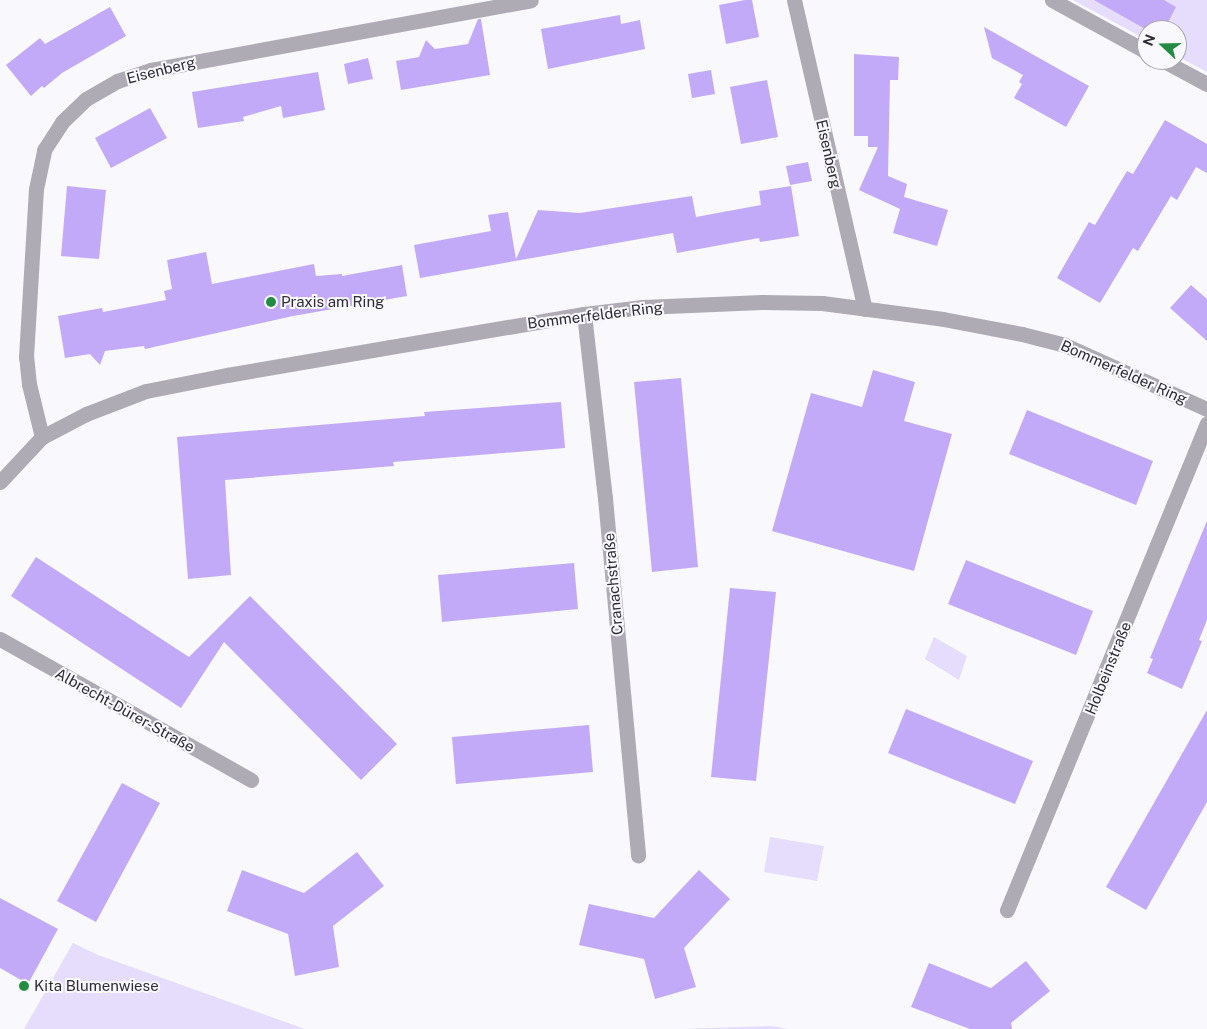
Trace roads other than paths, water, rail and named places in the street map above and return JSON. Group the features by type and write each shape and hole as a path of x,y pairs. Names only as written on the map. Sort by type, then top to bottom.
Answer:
{"street":[{"name":"Eisenberg","path":"42,437 29,384 26,357 36,189 44,150 62,122 86,99 117,81 150,70 531,0"},
{"name":"Eisenberg","path":"794,0 865,309"},
{"path":"1052,0 1137,47"},
{"path":"1181,70 1207,84"},
{"name":"Bommerfelder Ring","path":"0,482 42,437 86,414 146,392 226,375 584,314 643,307 762,302 822,304 996,329 1065,345 1207,409"},
{"name":"Cranachstraße","path":"584,314 605,498 638,855"},
{"name":"Holbeinstraße","path":"1007,910 1128,620 1207,423"},
{"name":"Albrecht-Dürer-Straße","path":"0,639 251,780"}],"place":[{"name":"Praxis am Ring","path":"271,302"},
{"name":"Kita Blumenwiese","path":"24,986"}]}
